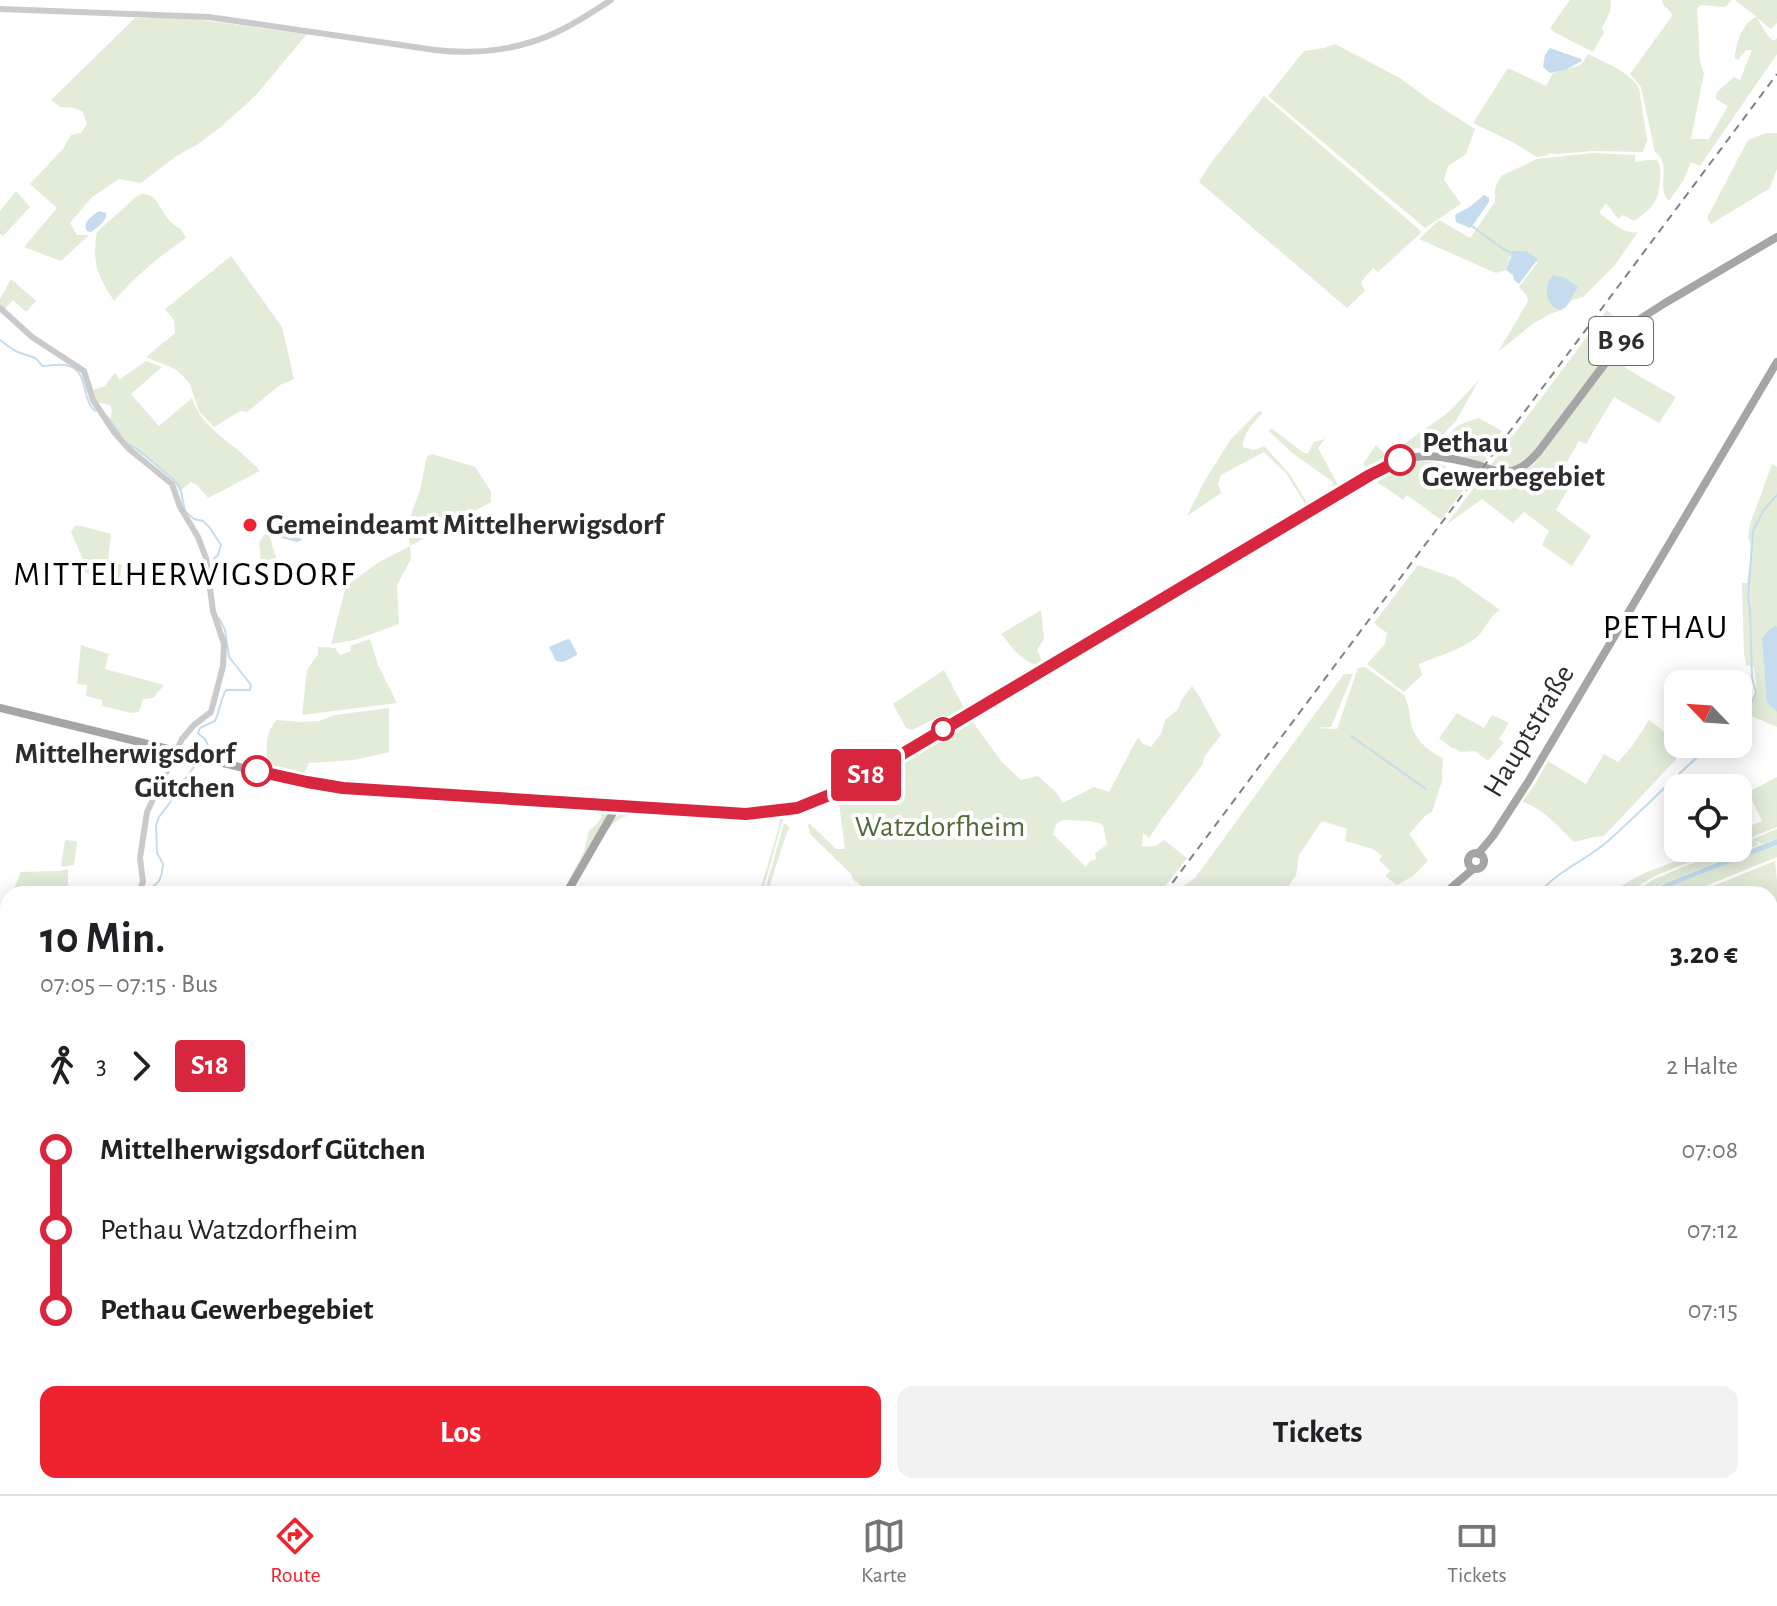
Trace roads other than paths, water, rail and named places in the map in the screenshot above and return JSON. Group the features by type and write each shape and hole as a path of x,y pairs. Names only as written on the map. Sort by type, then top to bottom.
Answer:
{"main road":[{"name":"B 96","path":"0,708 323,785 746,814 797,808 842,790 1392,463 1427,455 1502,472 1519,469 1539,451 1637,321 1777,237"},
{"name":"Hauptstraße","path":"1453,886 1471,867 1469,857 1473,853 1480,855 1524,789 1777,362"},
{"path":"571,886 617,806"}],"street":[{"path":"0,9 209,17 465,52 501,49 542,38 567,27 611,0"},
{"path":"0,308 32,337 84,371 93,400 114,432 129,449 172,484 206,558 213,611 224,644 223,666 211,712 182,739 147,812 140,858 141,886"}],"water":[{"path":"1550,48 1582,61 1565,70 1550,73 1543,67"},
{"path":"1484,195 1489,202 1470,228 1456,222 1455,215"},
{"path":"99,211 106,213 105,219 91,232 87,231 87,222"},
{"path":"1513,251 1526,251 1538,259 1519,284 1506,270"},
{"path":"1553,275 1565,278 1578,287 1561,310 1554,308 1547,296 1548,283"},
{"path":"292,519 302,540 297,542 278,537 279,527"},
{"path":"1775,626 1777,712 1767,702 1762,638"},
{"path":"568,639 577,655 563,662 556,661 549,647"},
{"path":"1777,839 1777,845 1752,855 1752,849"},
{"path":"1719,862 1733,862 1672,886 1661,886"}],"waterway":[{"path":"1472,226 1512,253"},
{"path":"0,340 16,351 34,357 42,366 63,365 75,369 95,411"},
{"path":"107,416 120,434"},
{"path":"129,445 180,487 185,511 194,519 203,521 221,545 214,559"},
{"path":"1752,670 1748,598 1753,531 1763,511 1777,495"},
{"path":"201,756 208,745 198,733 200,728 215,721 226,690 250,690 251,685 229,657 225,630 219,618"},
{"path":"1752,677 1756,693 1752,702"},
{"path":"1351,736 1426,789"},
{"path":"1546,886 1607,842 1696,758"},
{"path":"153,886 159,881 163,864 157,853 156,825 198,761"}],"railway":[{"path":"1170,886 1777,74"}],"place":[{"name":"Pethau Gewerbegebiet","path":"1400,460"},
{"name":"Gemeindeamt Mittelherwigsdorf","path":"250,525"},
{"name":"Mittelherwigsdorf Gütchen","path":"257,771"}],"district":[{"name":"MITTELHERWIGSDORF","path":"185,575"},
{"name":"PETHAU","path":"1666,628"}],"park label":[{"name":"Watzdorfheim","path":"940,827"}]}
